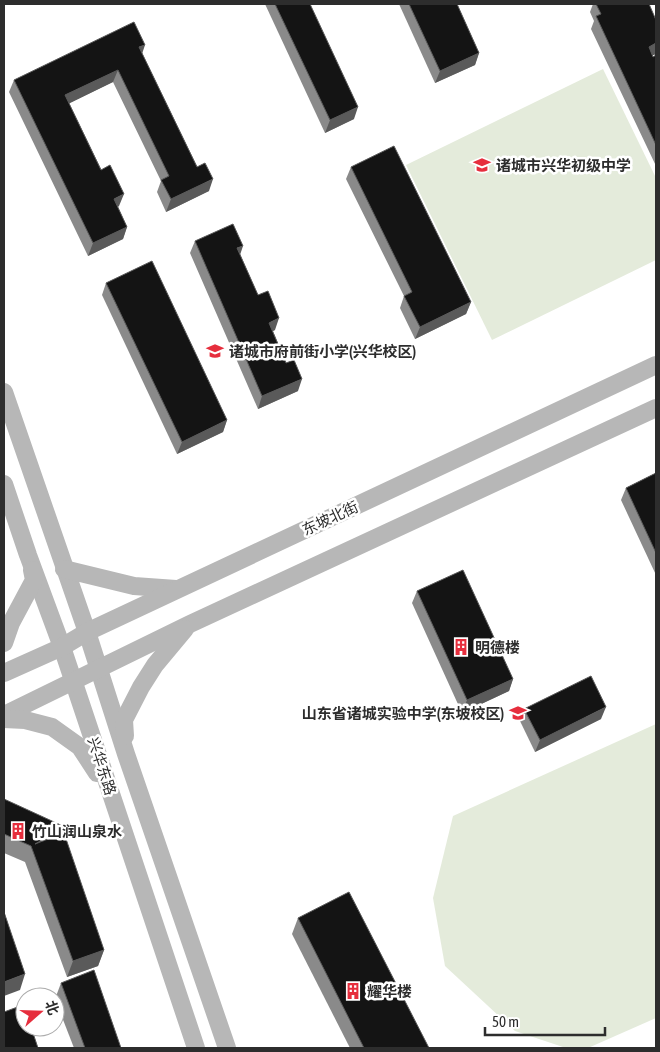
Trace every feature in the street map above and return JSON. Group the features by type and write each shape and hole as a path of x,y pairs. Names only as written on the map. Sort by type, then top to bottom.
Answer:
{"main road":[{"name":"东坡北街","path":"4,673 62,647 87,632 656,365"},
{"path":"4,392 227,1048"},
{"path":"4,717 98,668 190,624 656,408"},
{"name":"兴华东路","path":"4,484 74,680 196,1048"},
{"path":"4,643 34,580 28,555"},
{"path":"64,569 134,586 179,589"},
{"path":"126,754 124,720 155,665 190,624"},
{"path":"4,717 52,727 80,747 110,790"}],"green space":[{"path":"603,69 656,178 656,260 492,340 406,165"},
{"path":"656,724 656,1018 588,1048 566,1048 515,1031 445,966 433,898 453,816"}],"building":[{"path":"275,4 310,4 358,107 330,120"},
{"path":"409,4 457,4 479,53 440,71"},
{"path":"596,4 649,4 656,20 656,43 649,47 653,57 656,55 656,145 596,16 601,14"},
{"path":"134,22 145,45 139,47 197,167 205,163 213,179 171,199 161,180 169,176 118,70 65,95 101,170 110,165 124,194 114,199 127,227 93,243 14,80"},
{"path":"394,146 471,302 420,327 404,296 412,292 351,167"},
{"path":"233,224 243,246 237,248 258,295 268,291 279,318 269,323 286,363 294,360 302,379 262,396 195,241"},
{"path":"152,261 227,420 182,442 106,283"},
{"path":"656,473 656,553 626,488"},
{"name":"明德楼","path":"463,570 513,679 467,700 417,591"},
{"path":"591,676 606,707 540,740 524,709"},
{"path":"4,799 65,827 35,844 64,833 104,950 73,961 31,846 4,834"},
{"name":"耀华楼","path":"349,892 429,1048 364,1048 298,918"},
{"path":"4,912 25,974 4,982"},
{"path":"94,970 121,1048 85,1048 65,994 65,987 62,987 61,983"},
{"path":"15,1008 15,1037 34,1037 38,1048 4,1048 4,1012"}],"place":[{"name":"诸城市兴华初级中学","path":"482,165"},
{"name":"诸城市府前街小学(兴华校区)","path":"215,351"},
{"name":"明德楼","path":"461,647"},
{"name":"山东省诸城实验中学(东坡校区)","path":"518,713"},
{"name":"竹山润山泉水","path":"18,831"},
{"name":"耀华楼","path":"353,991"}]}
